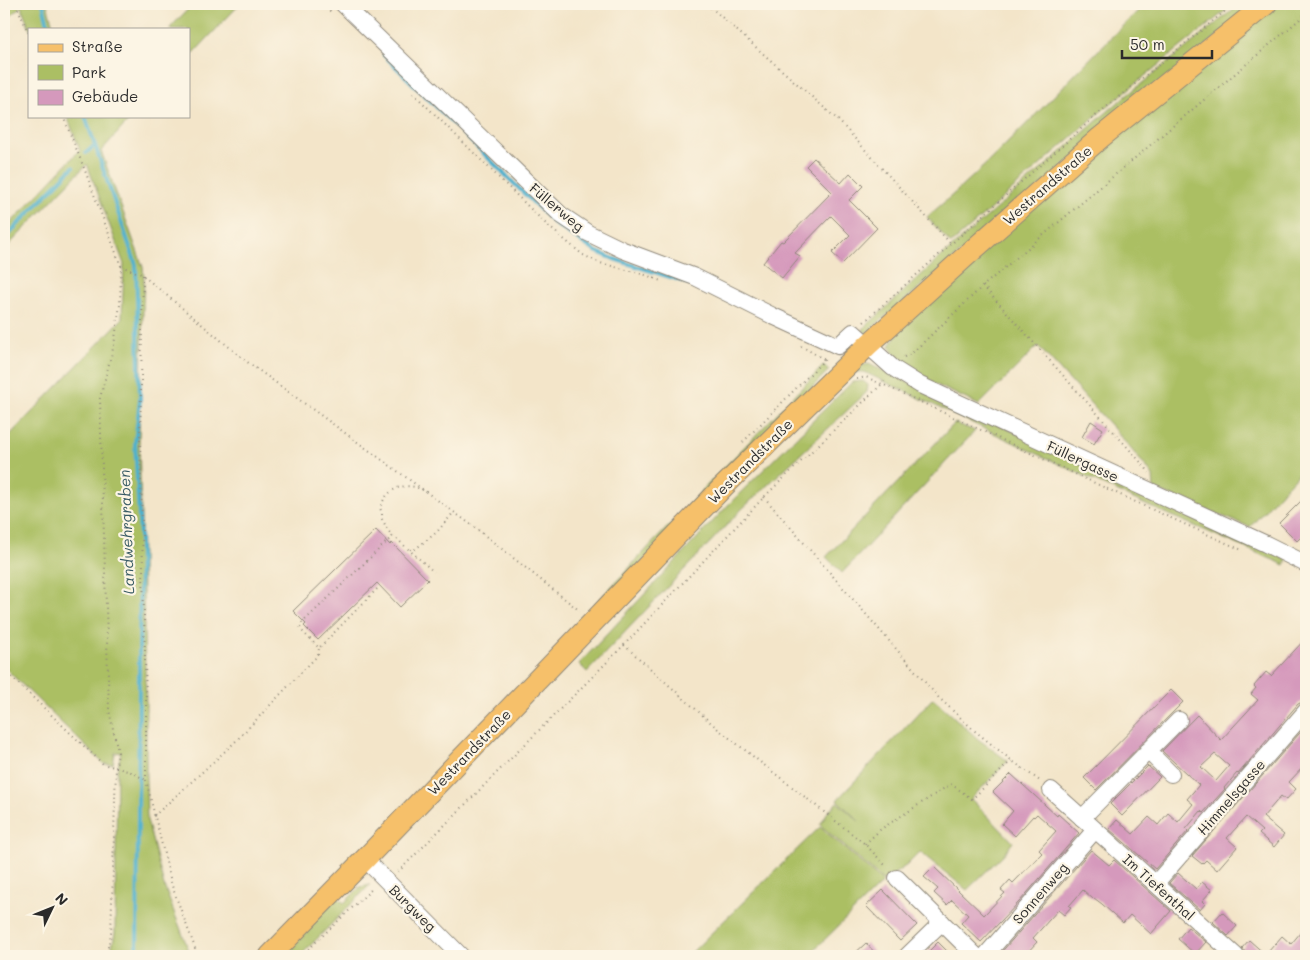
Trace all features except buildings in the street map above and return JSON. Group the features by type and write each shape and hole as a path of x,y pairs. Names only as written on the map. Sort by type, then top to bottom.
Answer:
{"main road":[{"name":"Westrandstraße","path":"270,956 365,859 588,618 724,486 860,338 966,256 1100,138 1266,4"}],"street":[{"name":"Füllerweg","path":"343,4 561,215 588,233 623,250 695,277 838,346 860,338"},
{"name":"Füllergasse","path":"860,338 893,368 928,389 1306,564"},
{"name":"Himmelsgasse","path":"1156,884 1306,711"},
{"path":"1082,818 1179,720"},
{"path":"1148,751 1171,774"},
{"name":"Im Tiefenthal","path":"1052,790 1236,956"},
{"name":"Sonnenweg","path":"985,956 1096,830"},
{"name":"Burgweg","path":"365,859 461,956"},
{"path":"898,878 976,956"},
{"path":"908,956 942,922"}],"path":[{"path":"16,4 28,32"},
{"path":"707,4 838,120 951,244"},
{"path":"860,338 951,244 1099,113 1234,4"},
{"path":"300,956 386,880 624,644 764,497 882,384 899,360 911,354 983,286 1306,14"},
{"path":"64,118 121,266 120,305 114,345 100,398 109,710 118,752 111,934 106,956"},
{"path":"616,268 618,263"},
{"path":"121,266 142,274 246,361 454,512 539,577 588,618"},
{"path":"142,274 140,439 146,694 146,780 172,886 198,956"},
{"path":"983,286 1146,468 1150,477 1148,490"},
{"path":"853,380 866,377 1142,506 1243,550"},
{"path":"429,494 417,488 405,486 395,489 382,503 380,508 382,519 389,532 434,572"},
{"path":"764,497 938,697 975,731 1052,790"},
{"path":"408,548 414,550 423,544 437,532 454,512"},
{"path":"319,648 303,632 300,627 302,622 393,536"},
{"path":"154,816 234,743 318,656 319,648 377,589"},
{"path":"624,644 718,728 865,844 898,878"},
{"path":"4,670 103,764 131,772 146,780"},
{"path":"865,844 881,829 951,784 972,799 1011,760"}],"green space":[{"path":"4,4 47,4 54,28 30,28 21,6 4,23"},
{"path":"193,4 240,4 190,57 190,28 170,28"},
{"path":"1145,4 1234,4 1099,113 951,244 927,217 984,166"},
{"path":"1240,4 1255,4 866,333 863,332 864,328 942,256 1115,105"},
{"path":"1276,4 1306,4 1306,465 1250,527 1154,489 1153,476 1147,468 1038,346 979,405 924,379 898,363 890,346 900,328 972,258"},
{"path":"68,118 131,118 101,151 143,267 144,279 139,438 147,820 164,886 191,956 110,956 115,933 117,771 121,752 115,753 113,764 104,764 4,667 4,441 122,319 124,264 87,164 4,250 4,230 80,150"},
{"path":"869,364 1287,560 1285,565 1144,504 864,372 857,372 847,376 860,365"},
{"path":"824,365 829,370 594,611 591,608"},
{"path":"863,381 868,385 867,392 742,509 587,672 579,664 732,501 852,382"},
{"path":"955,423 975,431 842,573 826,557"},
{"path":"933,698 978,739 1008,761 971,799 1013,842 1003,855 967,890 920,852 907,865 884,881 820,825 827,813 837,802 859,821 837,800"},
{"path":"820,827 883,882 808,956 688,956"},
{"path":"370,885 300,956 279,956 337,897 344,903 360,887"}],"waterway":[{"name":"Landwehrgraben","path":"43,4 49,28"},
{"path":"384,55 555,224 595,251 689,283"},
{"name":"Landwehrgraben","path":"86,118 136,265 140,399 135,443 140,537 137,956"},
{"path":"86,153 95,145"},
{"path":"4,239 73,167"}]}
